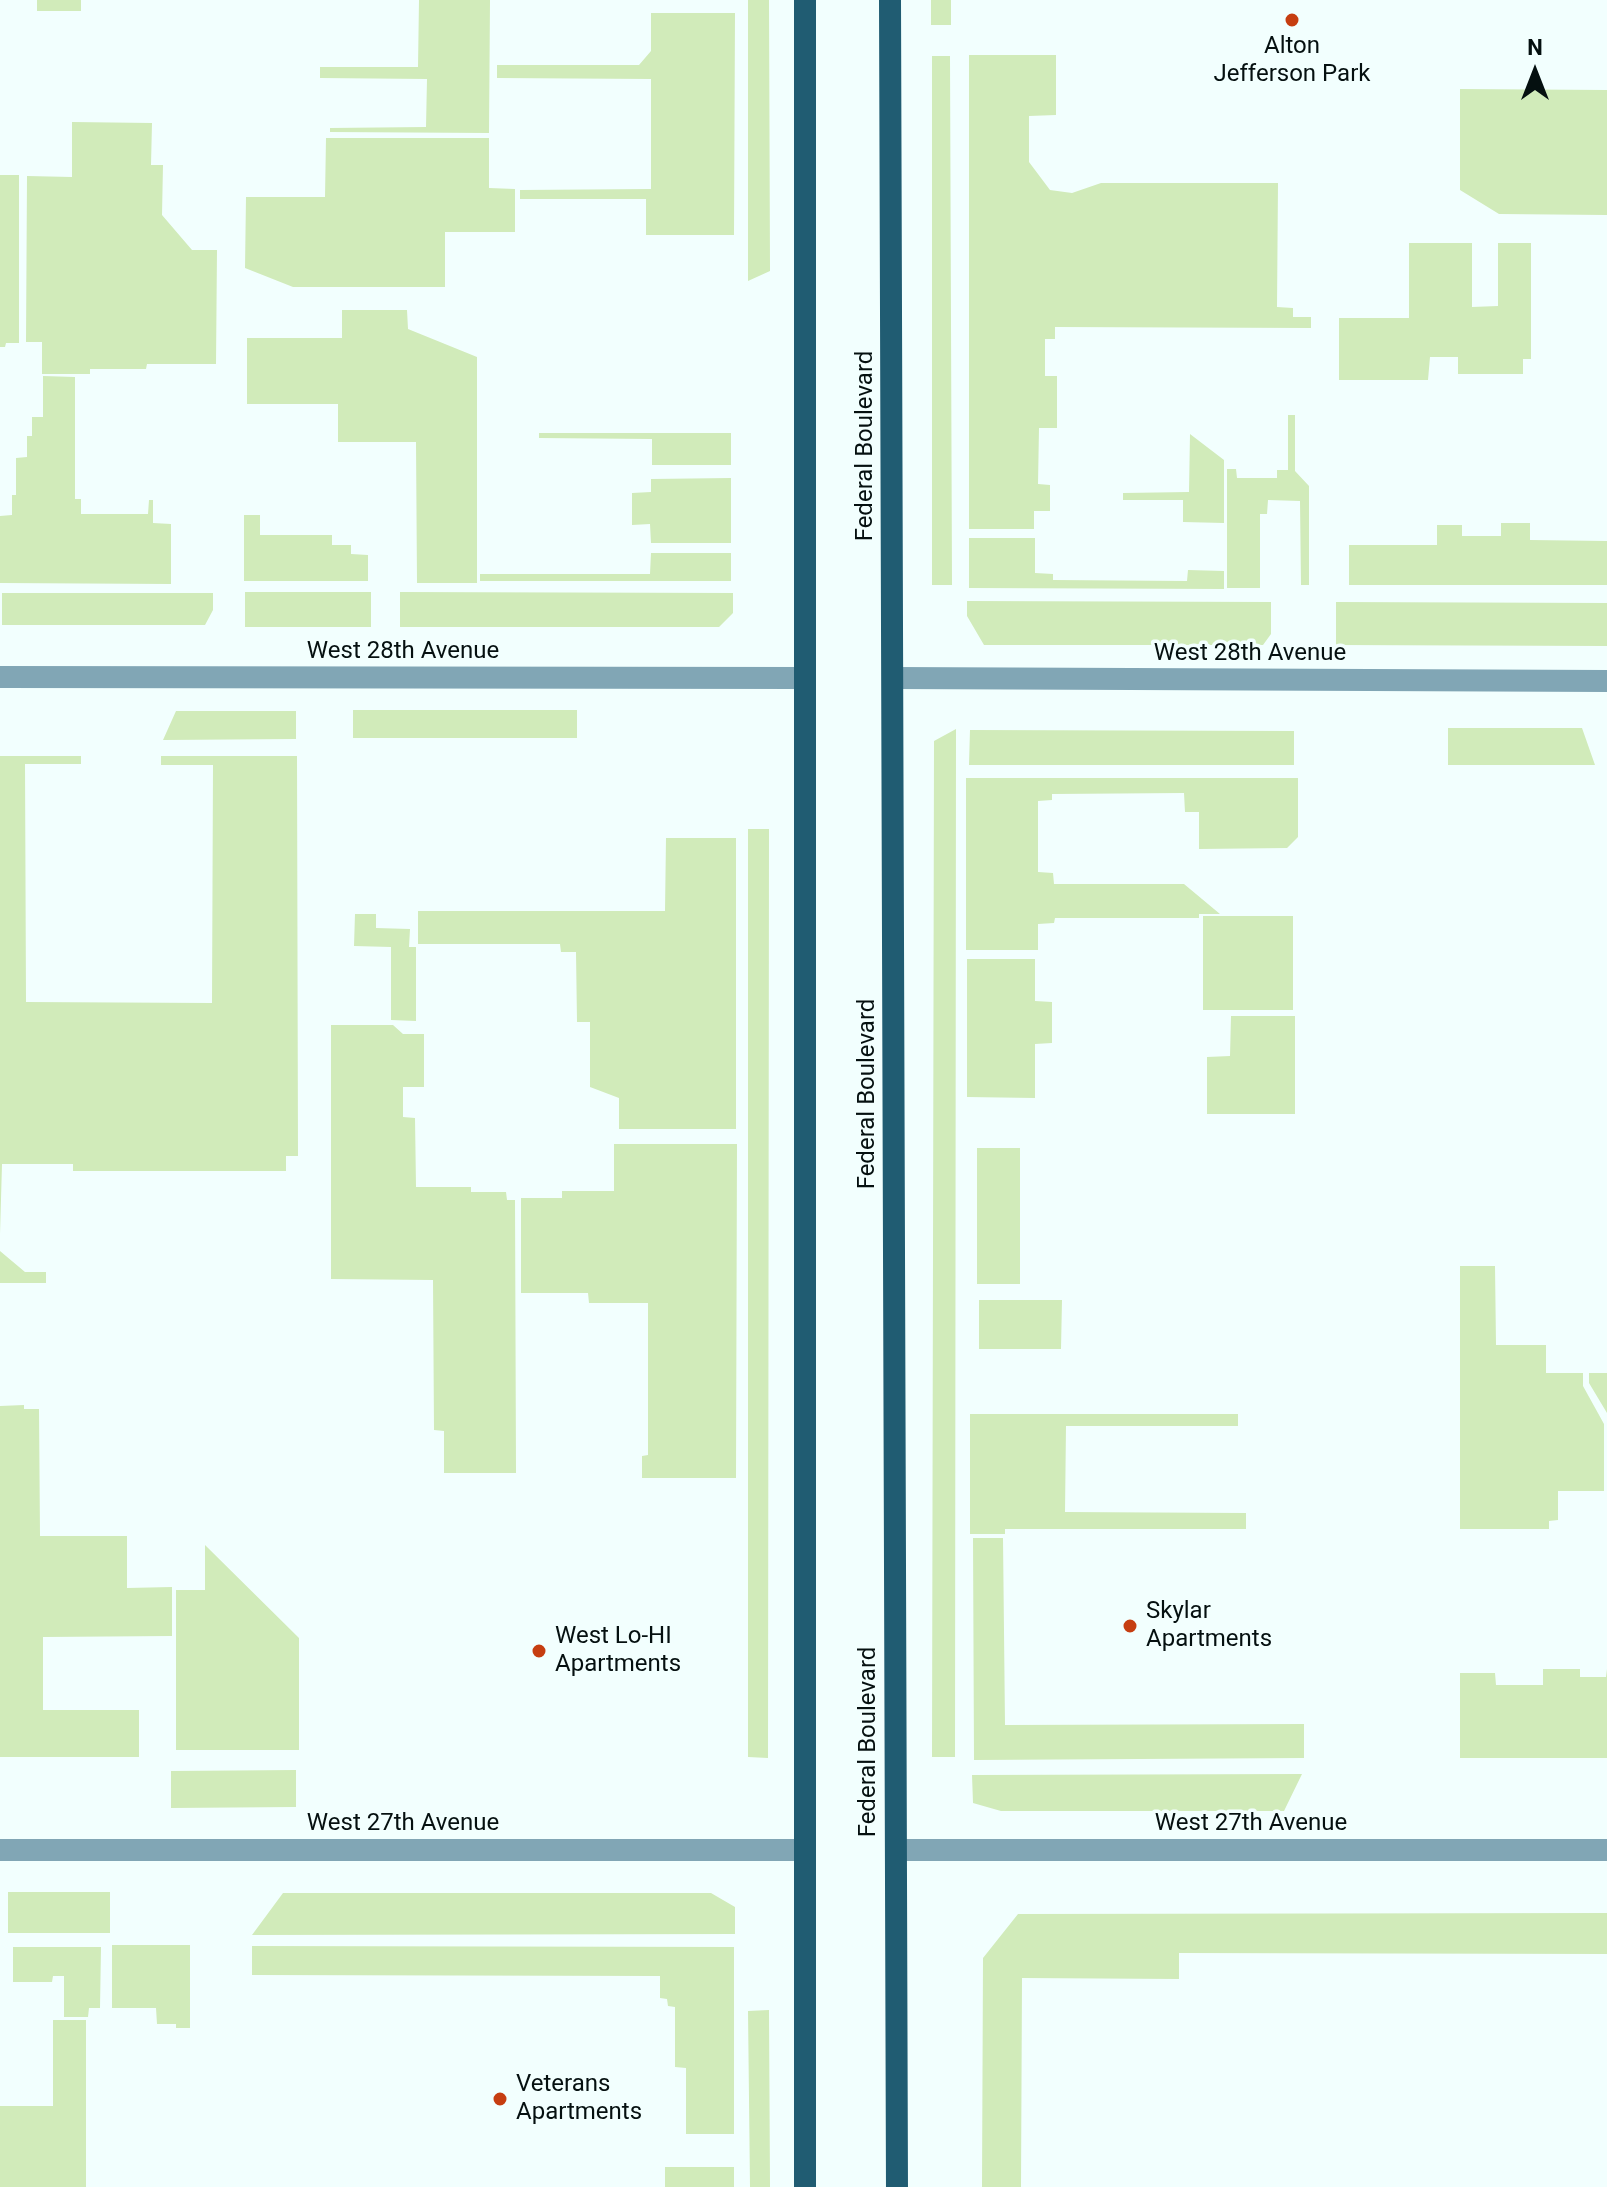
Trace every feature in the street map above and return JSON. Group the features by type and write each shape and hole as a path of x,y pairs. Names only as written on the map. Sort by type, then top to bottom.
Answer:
{"main road":[{"path":"805,0 805,2187"},
{"name":"Federal Boulevard","path":"890,0 897,2187"}],"street":[{"name":"West 28th Avenue","path":"0,677 805,678"},
{"name":"West 28th Avenue","path":"893,678 1607,681"},
{"name":"West 27th Avenue","path":"0,1850 805,1850"},
{"name":"West 27th Avenue","path":"896,1850 1607,1850"}],"green space":[{"path":"37,0 81,0 81,11 37,11"},
{"path":"419,0 490,0 489,133 330,132 330,128 426,127 427,79 320,78 320,67 418,67"},
{"path":"748,0 769,0 770,271 748,281"},
{"path":"931,0 951,0 951,25 931,25"},
{"path":"651,13 735,13 734,235 646,235 646,199 520,199 520,190 651,189 651,79 497,78 497,65 639,65 651,51"},
{"path":"969,55 1056,55 1056,115 1029,116 1029,162 1050,190 1072,193 1101,183 1278,183 1277,307 1293,308 1293,317 1311,317 1311,328 1055,327 1055,339 1045,339 1045,376 1057,376 1057,428 1039,428 1038,484 1050,485 1050,511 1034,511 1034,529 969,529"},
{"path":"932,56 950,56 952,585 932,585"},
{"path":"1460,89 1607,90 1607,215 1499,214 1460,190"},
{"path":"72,122 152,123 151,165 163,165 162,215 192,250 217,250 216,364 147,364 146,369 90,369 90,374 42,374 42,342 26,342 27,176 72,177"},
{"path":"326,138 489,138 489,188 515,189 515,232 445,232 445,287 293,287 245,268 246,197 325,197"},
{"path":"0,175 19,175 19,343 6,343 5,347 0,347"},
{"path":"1409,243 1472,243 1472,307 1498,306 1498,243 1531,243 1531,359 1523,359 1523,374 1458,374 1458,357 1430,357 1428,380 1339,380 1339,318 1409,318"},
{"path":"342,310 407,310 408,329 477,357 477,583 417,583 416,442 338,442 338,404 247,404 247,338 342,338"},
{"path":"43,376 75,377 75,499 81,499 81,514 148,514 149,500 153,500 153,523 171,524 171,584 0,583 0,516 12,515 12,495 16,495 16,458 27,457 27,436 32,436 32,417 43,417"},
{"path":"1288,415 1295,415 1295,471 1309,486 1309,585 1301,585 1300,501 1268,500 1267,514 1260,514 1260,588 1227,588 1227,469 1236,469 1237,478 1277,478 1277,470 1288,470"},
{"path":"539,433 731,433 731,465 652,465 652,439 539,438"},
{"path":"1190,434 1224,460 1224,523 1183,522 1183,500 1123,500 1123,493 1189,492"},
{"path":"731,478 731,543 651,543 650,524 632,525 632,493 651,492 651,479"},
{"path":"244,515 260,515 260,535 332,535 332,545 351,545 351,554 368,555 368,581 244,581"},
{"path":"1501,523 1530,523 1530,540 1607,541 1607,585 1349,585 1349,545 1437,545 1437,525 1462,525 1462,536 1501,536"},
{"path":"969,538 1035,538 1035,573 1053,574 1053,580 1187,581 1188,570 1224,571 1224,589 969,588"},
{"path":"651,553 731,553 731,581 480,581 480,574 650,574"},
{"path":"245,592 371,592 371,627 245,627"},
{"path":"400,592 733,593 733,613 719,627 400,627"},
{"path":"2,593 213,593 213,610 205,625 2,625"},
{"path":"967,601 1271,602 1271,634 1263,645 984,645 967,616"},
{"path":"1336,602 1607,603 1607,646 1336,645"},
{"path":"353,710 577,710 577,738 353,738"},
{"path":"176,711 296,711 296,739 163,740"},
{"path":"1448,728 1582,728 1595,765 1448,765"},
{"path":"956,729 955,1757 932,1757 934,741"},
{"path":"970,730 1294,731 1294,765 969,765"},
{"path":"0,756 81,756 81,764 25,764 26,1002 212,1003 213,765 161,765 161,756 297,756 298,1156 286,1156 286,1171 73,1171 73,1164 2,1164 0,1234"},
{"path":"966,778 1298,778 1298,837 1287,848 1199,849 1199,812 1185,812 1184,793 1052,794 1052,800 1038,801 1038,872 1053,873 1054,884 1184,884 1220,914 1199,914 1199,918 1055,918 1054,923 1038,924 1038,950 966,950"},
{"path":"748,829 769,829 768,1758 748,1757"},
{"path":"666,838 736,838 736,1129 619,1129 619,1098 590,1087 590,1022 577,1022 576,952 561,952 560,944 418,944 418,911 665,911"},
{"path":"355,914 376,914 376,928 410,929 409,947 416,947 416,1021 391,1020 391,947 354,946"},
{"path":"1203,916 1293,916 1293,1010 1203,1010"},
{"path":"967,959 1035,959 1035,1001 1052,1002 1052,1043 1035,1044 1035,1098 967,1097"},
{"path":"1231,1016 1295,1016 1295,1114 1207,1114 1207,1057 1230,1056"},
{"path":"331,1025 393,1025 403,1034 424,1034 424,1087 403,1087 403,1117 415,1118 416,1187 471,1187 471,1192 506,1192 507,1200 515,1200 516,1473 444,1473 444,1431 434,1430 433,1280 331,1279"},
{"path":"614,1144 737,1144 736,1478 642,1478 642,1456 648,1455 648,1303 589,1303 588,1293 521,1293 521,1198 562,1198 562,1191 614,1191"},
{"path":"977,1148 1020,1148 1020,1284 977,1284"},
{"path":"0,1251 25,1272 46,1272 46,1283 0,1283"},
{"path":"1460,1266 1495,1266 1496,1345 1546,1345 1546,1373 1583,1373 1583,1386 1604,1424 1604,1491 1558,1491 1558,1520 1549,1521 1549,1529 1460,1529"},
{"path":"979,1300 1062,1300 1061,1349 979,1349"},
{"path":"1589,1373 1607,1373 1607,1413 1589,1383"},
{"path":"24,1405 24,1409 39,1409 40,1536 127,1536 127,1588 172,1587 172,1636 43,1637 43,1710 139,1710 139,1757 0,1757 0,1406"},
{"path":"970,1414 1238,1414 1238,1426 1066,1426 1065,1512 1246,1513 1246,1529 1005,1529 1005,1534 970,1534"},
{"path":"973,1538 1003,1538 1005,1725 1304,1724 1304,1758 974,1760"},
{"path":"205,1545 299,1638 299,1750 176,1750 176,1590 205,1590"},
{"path":"1543,1669 1580,1669 1580,1677 1606,1677 1607,1669 1607,1758 1460,1758 1460,1673 1495,1673 1496,1685 1543,1685"},
{"path":"296,1770 296,1807 171,1808 171,1771"},
{"path":"1302,1774 1284,1811 1001,1811 973,1803 972,1775"},
{"path":"8,1892 110,1892 110,1933 8,1933"},
{"path":"283,1893 711,1893 735,1907 735,1934 252,1935"},
{"path":"1607,1913 1607,1954 1179,1953 1179,1979 1022,1978 1021,2187 982,2187 983,1958 1018,1914"},
{"path":"112,1945 190,1945 190,2028 157,2024 156,2008 112,2008"},
{"path":"252,1946 734,1947 734,2134 686,2134 686,2068 675,2067 675,2007 668,2006 667,1999 660,1998 660,1976 252,1975"},
{"path":"13,1947 101,1947 100,2008 89,2008 88,2017 64,2017 64,1976 53,1976 52,1982 13,1982"},
{"path":"769,2010 770,2187 750,2187 748,2011"},
{"path":"53,2020 86,2020 86,2187 0,2187 0,2106 53,2106"},
{"path":"665,2167 734,2167 734,2187 665,2187"}],"place":[{"name":"Alton Jefferson Park","path":"1292,20"},
{"name":"Skylar Apartments","path":"1130,1626"},
{"name":"West Lo-HI Apartments","path":"539,1651"},
{"name":"Veterans Apartments","path":"500,2099"}]}
